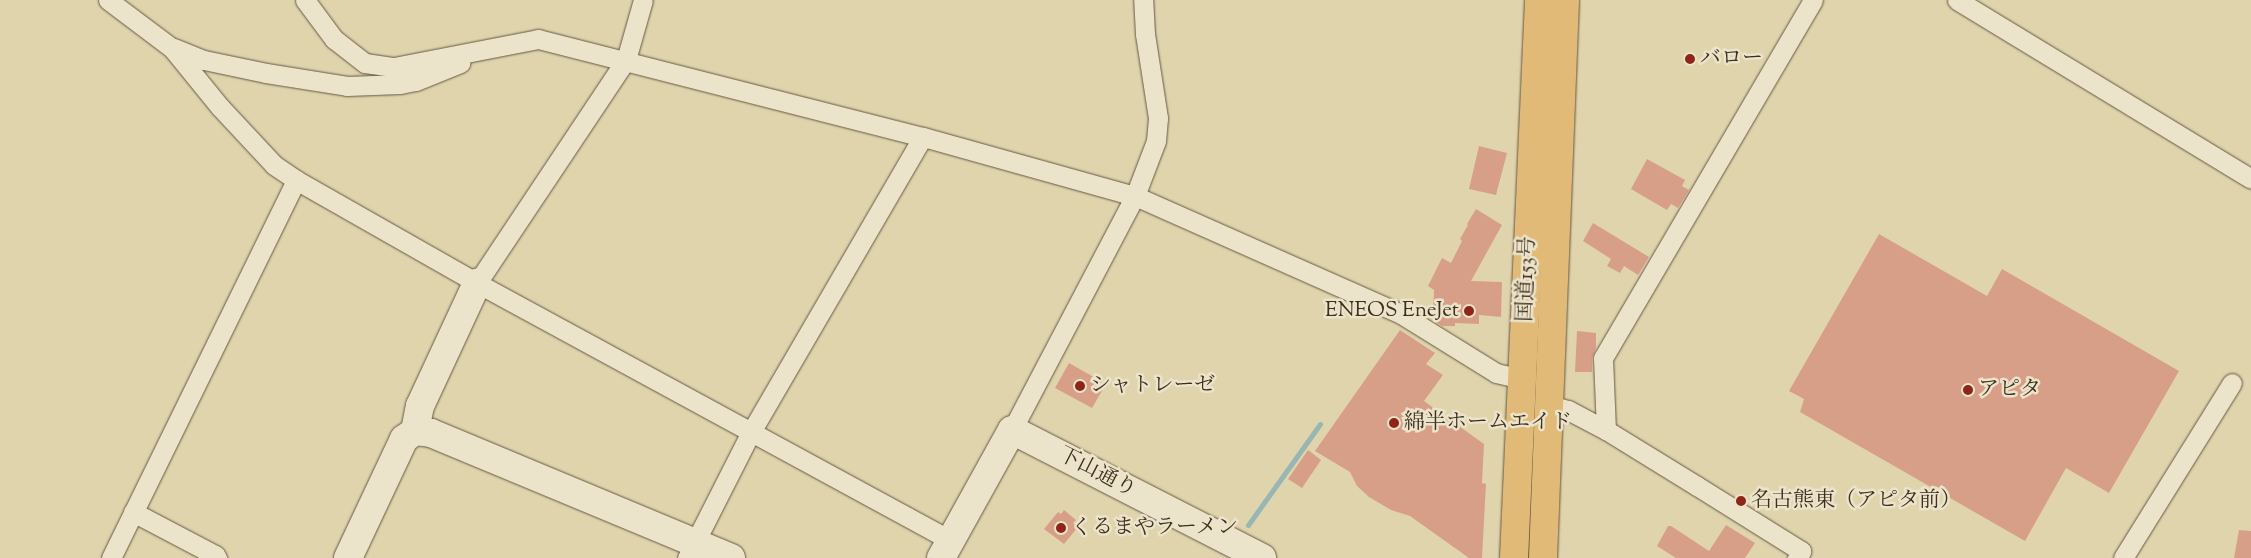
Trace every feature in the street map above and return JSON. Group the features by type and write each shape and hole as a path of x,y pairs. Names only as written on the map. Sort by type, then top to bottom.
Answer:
{"highway":[{"name":"国道153号","path":"1514,558 1539,0"},
{"name":"国道153号","path":"1543,558 1565,0"}],"street":[{"path":"108,0 172,48 220,107 274,164 296,180 477,283 751,432 945,549 1012,430 1135,196 1156,141 1158,118 1145,34 1143,0"},
{"path":"305,0 334,39 365,63 394,67 492,49 538,38 922,137 1135,196 1401,314 1496,373 1523,379"},
{"path":"348,558 404,439 415,431 420,406 477,283 626,60 642,0"},
{"path":"1606,430 1603,358 1813,0"},
{"path":"1957,0 2251,178"},
{"path":"172,48 204,60 266,73 347,86 400,84 416,81 492,49"},
{"path":"690,550 751,432 922,137"},
{"path":"111,558 296,180"},
{"path":"2122,558 2232,383"},
{"path":"1549,406 1568,410 1606,430 1801,552 1799,557"},
{"name":"下山通り","path":"1012,430 1262,558"},
{"path":"415,431 431,433 690,550 731,558"},
{"path":"133,512 215,555 217,558"}],"building":[{"path":"1479,146 1507,153 1496,195 1469,189"},
{"path":"1647,159 1685,180 1682,186 1689,190 1678,208 1671,204 1667,210 1631,189"},
{"path":"1476,209 1502,225 1471,281 1502,282 1501,317 1479,315 1479,324 1455,323 1455,326 1442,326 1433,320 1434,290 1428,286 1442,258 1451,263 1462,241 1460,239"},
{"path":"1593,223 1649,257 1638,275 1624,266 1620,273 1607,266 1611,259 1583,241"},
{"path":"1879,234 1987,296 2002,269 2179,371 2109,493 2066,468 2025,541 1800,412 1804,399 1789,391"},
{"name":"綿半ホームエイド","path":"1400,330 1435,353 1426,364 1443,375 1424,401 1484,444 1482,483 1486,484 1482,558 1469,558 1410,516 1391,510 1369,497 1357,486 1350,472 1315,451"},
{"path":"1577,331 1596,333 1596,348 1592,358 1592,372 1575,372"},
{"name":"シャトレーゼ","path":"1069,363 1106,384 1092,408 1055,388"},
{"path":"1308,450 1321,460 1302,488 1288,479"},
{"name":"くるまやラーメン","path":"1064,510 1076,520 1073,523 1078,527 1064,544 1044,529 1058,512 1061,514"},
{"path":"1726,525 1755,543 1745,558 1676,558 1657,546 1668,526 1671,526 1709,551"},
{"path":"2239,530 2251,531 2251,558 2234,558"}],"waterway":[{"path":"1248,525 1320,424"}],"place":[{"name":"バロー","path":"1690,59"},
{"name":"ENEOS EneJet","path":"1469,311"},
{"name":"シャトレーゼ","path":"1080,386"},
{"name":"アピタ","path":"1968,390"},
{"name":"綿半ホームエイド","path":"1394,423"},
{"name":"名古熊東（アピタ前）","path":"1741,501"},
{"name":"くるまやラーメン","path":"1061,528"}]}
